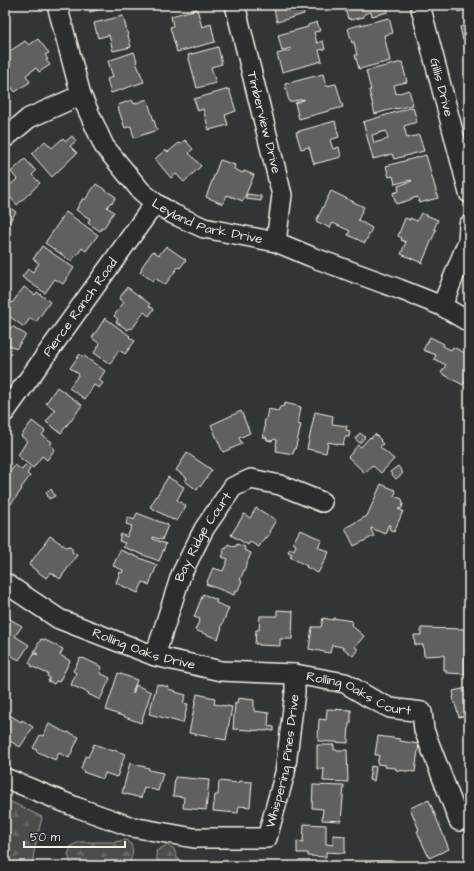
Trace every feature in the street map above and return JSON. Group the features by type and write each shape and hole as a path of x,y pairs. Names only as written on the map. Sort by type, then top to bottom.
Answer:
{"street":[{"name":"Leyland Park Drive","path":"57,5 81,94 104,146 141,191 155,203 173,214 204,228 276,242 442,306 469,322"},
{"name":"Timberview Drive","path":"235,5 282,195 276,242"},
{"name":"Gillis Drive","path":"420,5 469,193"},
{"path":"5,138 29,118 81,94"},
{"name":"Pierce Ranch Road","path":"5,412 155,203"},
{"path":"442,306 468,242 469,225"},
{"name":"Bay Ridge Court","path":"155,656 181,575 204,529 233,487 251,479 280,485 322,502"},
{"name":"Rolling Oaks Drive","path":"5,583 59,619 155,656 221,671 295,674"},
{"name":"Rolling Oaks Court","path":"295,674 345,683 390,708 422,712 424,730 459,821"},
{"name":"Whispering Pines Drive","path":"5,778 76,808 132,827 194,838 267,838 285,773 295,692 295,674"}],"green space":[{"path":"5,799 42,817 32,866 5,866"},
{"path":"126,840 131,844 132,850 128,866 72,866 68,855 71,846 79,842 114,842"},
{"path":"167,845 174,849 177,858 186,863 200,863 203,866 160,866 156,851"}],"building":[{"path":"89,5 116,5 90,12"},
{"path":"273,5 302,5 304,14 277,22"},
{"path":"344,5 386,5 388,12 372,16 371,12 364,14 364,17 350,20 350,18 348,19"},
{"path":"456,5 469,5 469,9 458,12"},
{"path":"197,9 202,27 211,24 215,42 177,52 170,27 173,26 171,16"},
{"path":"123,16 131,47 113,51 109,35 98,38 94,23"},
{"path":"389,18 393,33 384,35 390,61 359,69 355,55 357,55 354,42 352,43 348,28"},
{"path":"317,22 320,31 314,32 317,43 323,41 325,49 319,50 322,61 282,72 277,54 291,50 290,48 282,51 278,35 308,27 308,25"},
{"path":"469,24 469,38 463,40 460,27"},
{"path":"38,39 49,53 45,55 48,59 46,60 50,65 39,72 36,68 26,75 30,82 15,92 5,78 5,52 6,51 7,53 25,41 29,45"},
{"path":"469,42 469,62 464,43"},
{"path":"218,47 222,64 211,67 216,83 197,88 188,55"},
{"path":"134,52 136,62 144,82 111,93 107,79 113,77 108,61"},
{"path":"402,62 407,82 394,85 396,94 409,90 413,105 375,114 366,71"},
{"path":"323,74 326,86 336,84 343,107 299,119 295,103 304,99 289,102 285,84"},
{"path":"229,89 236,111 225,115 228,125 209,130 203,109 198,111 194,99"},
{"path":"147,99 157,130 134,138 131,126 125,128 118,105 132,100 134,104"},
{"path":"413,107 417,122 404,126 407,138 419,135 424,151 394,159 392,154 373,159 363,122","holes":["386,131 388,139 374,143 372,135"]},
{"path":"335,121 339,137 330,140 333,149 339,147 341,157 314,164 309,147 301,149 296,132"},
{"path":"72,136 76,141 70,146 77,153 52,177 32,154 45,141 52,148 63,138 66,141"},
{"path":"185,140 193,149 189,153 201,166 184,182 176,174 171,178 155,159 165,150 168,152"},
{"path":"426,155 438,198 419,203 418,197 396,204 393,193 399,191 398,186 412,181 395,184 393,176 389,177 386,166"},
{"path":"25,159 36,171 32,175 40,183 17,205 5,190 17,179 11,172"},
{"path":"220,160 235,165 234,169 243,173 244,171 254,175 243,201 227,195 223,204 206,197"},
{"path":"96,184 116,197 107,207 114,212 103,229 101,228 100,231 88,223 90,219 76,210 83,198 85,200"},
{"path":"331,191 364,207 358,220 372,228 365,243 348,235 350,231 333,223 330,228 316,221"},
{"path":"247,194 261,196 261,201 246,199"},
{"path":"5,204 16,212 5,228"},
{"path":"66,212 98,235 86,251 82,248 71,261 45,243"},
{"path":"421,213 438,220 434,229 436,230 422,263 401,254 406,242 401,240 402,238 398,236 405,218 410,220 410,218 417,221"},
{"path":"42,246 74,268 63,284 55,279 45,293 22,277 28,269 33,272 39,263 33,259"},
{"path":"166,246 186,260 180,268 178,267 165,285 155,278 153,281 140,272 142,269 141,268 153,251 159,255"},
{"path":"24,287 35,295 37,292 50,302 36,322 30,318 24,327 5,313 5,310"},
{"path":"127,287 150,304 149,306 154,309 149,316 144,312 132,329 130,328 128,330 116,322 118,319 114,316 124,302 119,299"},
{"path":"105,318 135,341 125,354 119,350 110,364 94,353 100,344 92,338"},
{"path":"5,326 10,329 12,326 26,335 16,349 9,345 5,351"},
{"path":"430,337 444,344 443,346 451,350 453,347 469,355 469,379 467,378 463,385 441,373 446,365 434,359 436,355 423,350"},
{"path":"80,354 105,371 99,380 103,383 99,388 94,385 85,399 69,388 79,374 70,368"},
{"path":"57,387 82,405 61,433 46,422 55,410 46,403"},
{"path":"285,403 301,407 298,424 301,425 293,454 276,451 277,440 267,440 266,437 263,437 268,409 278,411 280,407 284,406"},
{"path":"241,411 250,433 239,438 242,444 223,452 211,425"},
{"path":"315,412 333,416 332,424 347,426 346,430 350,431 349,437 345,437 343,445 328,442 326,453 307,449"},
{"path":"32,421 45,431 42,435 52,442 50,445 55,449 47,460 42,456 33,468 18,455 27,441 21,436"},
{"path":"360,433 365,437 360,443 355,439"},
{"path":"375,434 383,444 380,447 394,459 381,473 372,465 365,473 348,457 358,445 361,447 370,437 371,438"},
{"path":"187,453 212,470 197,490 185,481 187,478 176,470"},
{"path":"15,465 22,470 25,465 30,469 27,474 30,476 11,504 5,500 5,476 6,477"},
{"path":"398,466 403,473 396,479 390,472"},
{"path":"168,477 184,487 177,500 186,506 177,521 150,507"},
{"path":"381,484 395,490 396,492 394,496 402,499 402,508 398,509 403,511 394,532 389,529 390,525 388,525 385,534 371,528 374,536 354,546 345,528 367,516"},
{"path":"51,489 55,496 49,499 46,492"},
{"path":"256,508 276,520 267,538 265,537 259,547 250,542 248,545 231,535 244,514 250,518"},
{"path":"137,513 168,525 162,540 153,537 153,539 166,544 159,561 123,547 125,543 119,541 121,534 127,537 132,526 126,524 128,517 134,520"},
{"path":"300,530 322,540 318,547 329,552 318,573 290,557 292,554 288,552 290,548 294,550 296,545 293,543"},
{"path":"50,536 66,547 70,546 72,548 72,552 77,555 60,579 51,572 46,578 29,565"},
{"path":"228,544 235,547 237,544 245,547 244,550 251,553 240,580 242,581 234,595 206,584 213,568 223,571 228,559 222,557 225,547 226,548"},
{"path":"120,550 157,565 149,585 143,582 138,593 116,583 120,572 122,573 123,570 113,566"},
{"path":"203,594 217,600 216,603 229,608 218,639 195,630 200,619 194,617"},
{"path":"277,610 293,611 292,639 280,639 280,646 255,644 256,630 259,630 260,616 277,616"},
{"path":"5,617 22,626 15,636 29,645 19,660 5,652"},
{"path":"323,618 352,621 351,625 364,636 355,647 358,649 353,656 342,647 332,645 330,653 309,649 312,627 321,627"},
{"path":"421,628 465,629 465,674 446,673 446,670 444,670 444,655 424,656 423,645 415,645 414,635 421,635"},
{"path":"41,639 63,649 60,655 70,661 59,682 56,681 54,684 48,681 50,678 47,676 48,674 31,666 32,665 29,663 34,653 37,655 38,654 34,652"},
{"path":"80,658 102,667 100,673 110,678 100,700 71,685 76,673 73,671"},
{"path":"118,673 137,680 132,693 133,694 136,685 151,692 141,723 106,710"},
{"path":"157,684 169,687 168,689 186,695 183,703 188,704 183,723 149,714"},
{"path":"467,688 469,693 469,729 465,716 459,717 453,697 453,691"},
{"path":"197,694 215,698 214,704 232,707 226,740 189,733"},
{"path":"238,698 254,700 254,711 269,713 268,726 274,727 274,731 233,729 235,703 237,704"},
{"path":"327,709 351,710 348,743 318,741 319,719 326,720"},
{"path":"5,712 21,722 22,720 33,727 20,747 10,741 6,748 5,747"},
{"path":"49,724 79,737 69,758 59,753 55,760 33,748 40,735 43,736"},
{"path":"378,736 400,739 400,741 419,744 415,772 396,770 396,768 384,767 385,765 377,764 379,755 375,755"},
{"path":"94,744 125,754 117,777 105,773 103,779 83,772 84,771 81,769 85,756 88,757"},
{"path":"317,745 334,745 334,750 347,750 348,782 323,781 324,769 317,769"},
{"path":"130,763 163,773 158,791 144,787 141,798 122,793"},
{"path":"371,766 376,767 374,781 369,780"},
{"path":"175,777 209,780 206,810 183,808 184,797 173,796"},
{"path":"219,781 238,783 239,781 252,782 250,807 239,806 238,813 213,811 215,795 218,795"},
{"path":"313,785 344,786 341,821 322,820 323,809 312,808"},
{"path":"429,800 449,849 429,858 417,831 419,830 410,808"},
{"path":"304,824 326,825 326,844 333,845 333,835 345,836 345,853 326,852 326,857 308,856 308,853 297,853 297,841 303,842"}]}
